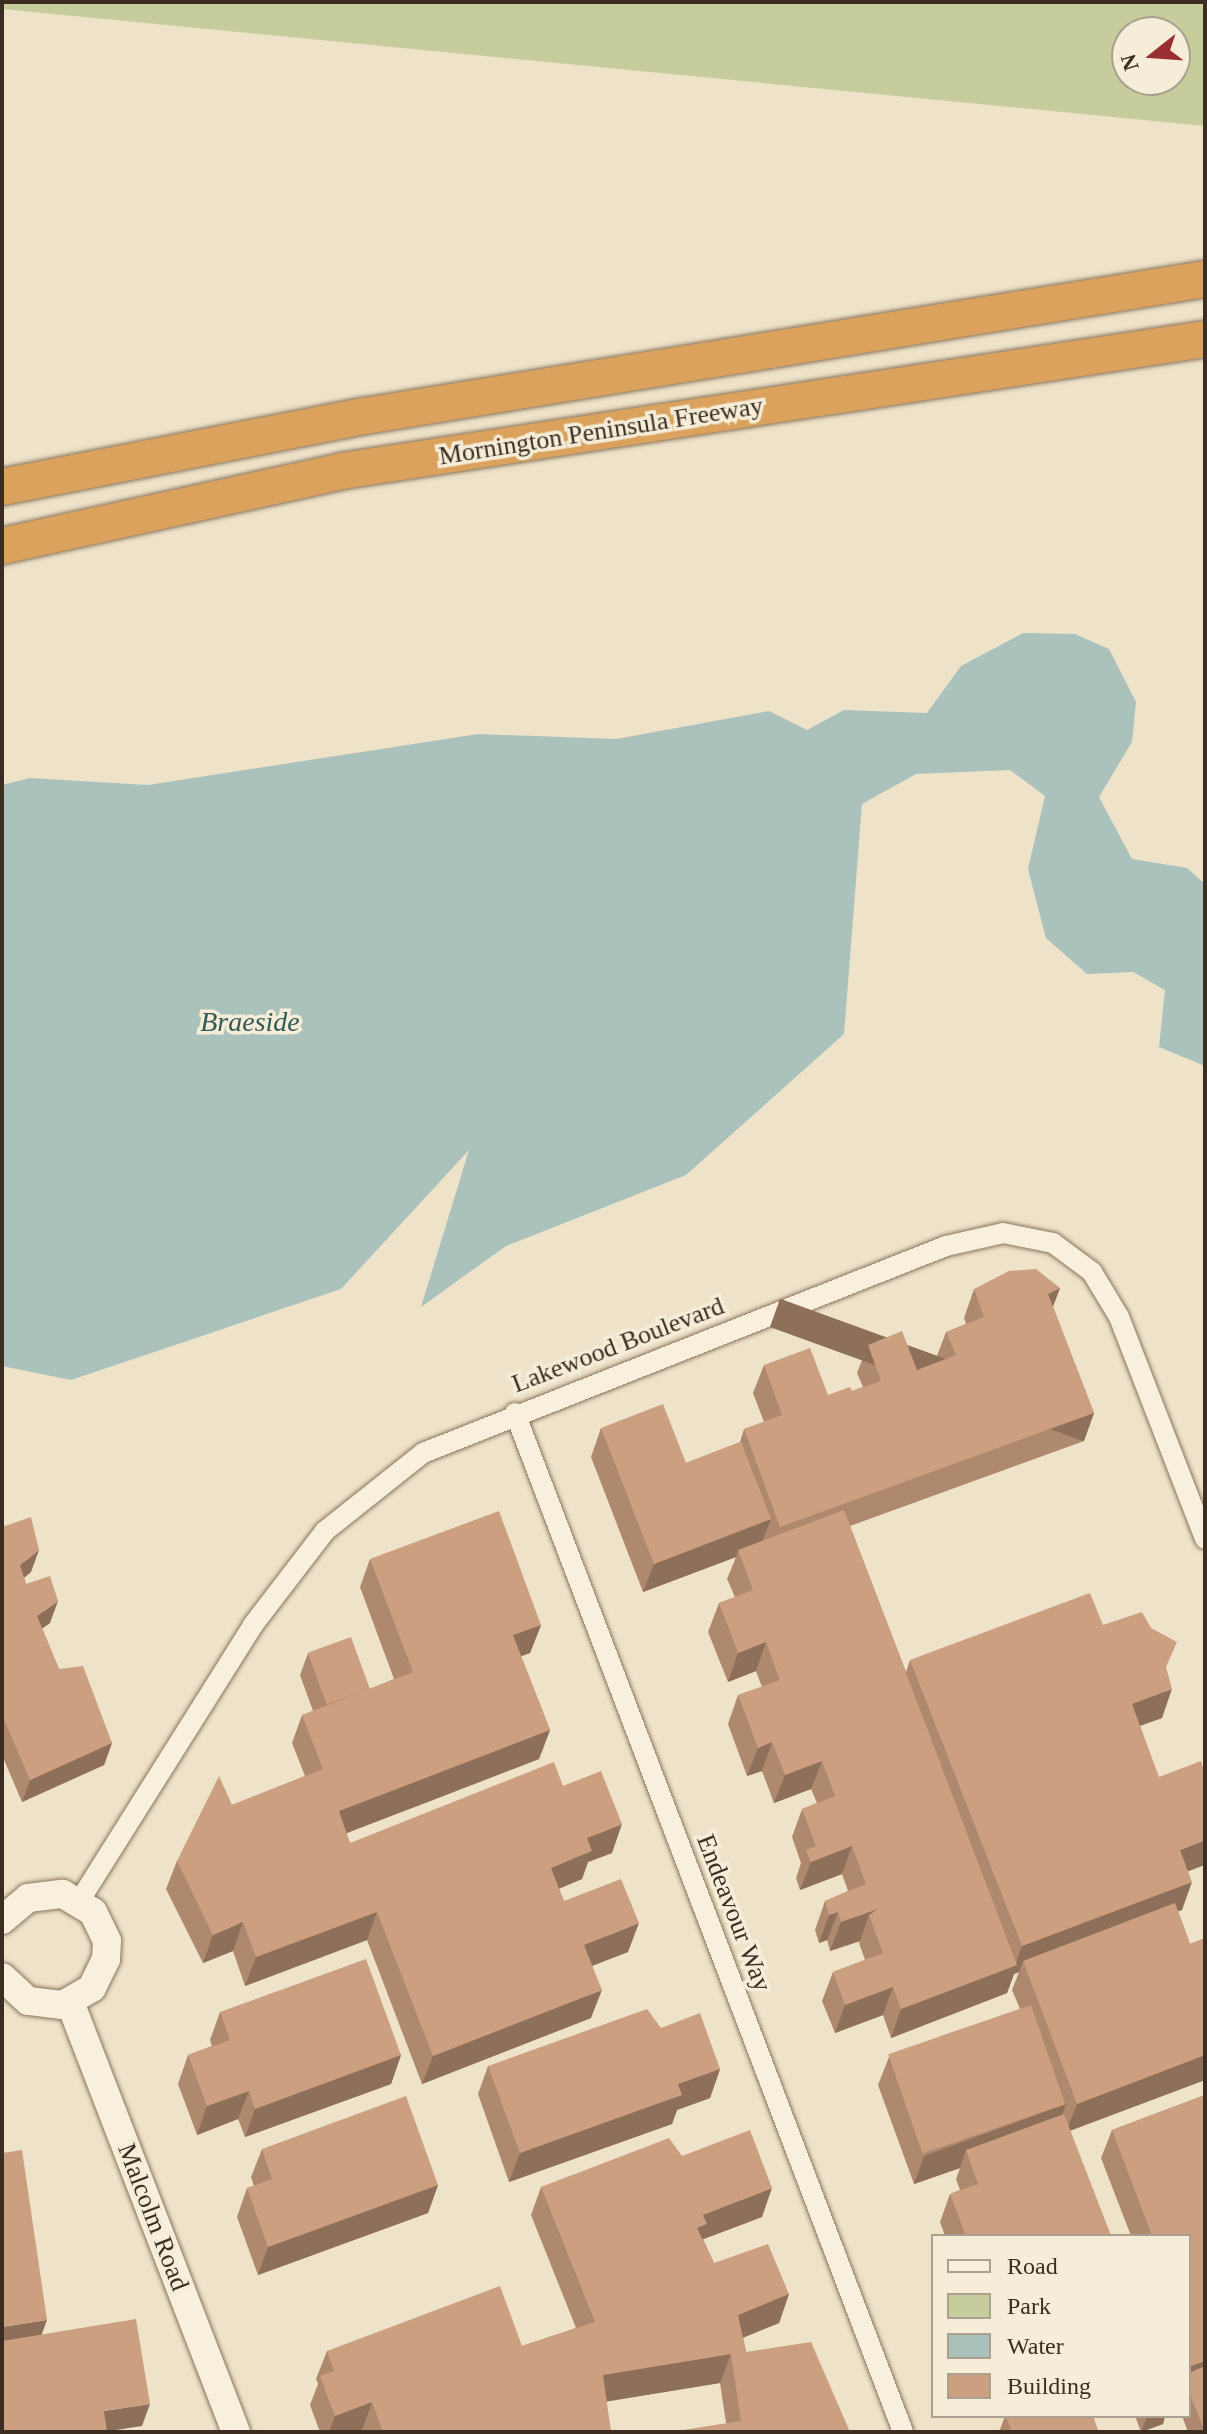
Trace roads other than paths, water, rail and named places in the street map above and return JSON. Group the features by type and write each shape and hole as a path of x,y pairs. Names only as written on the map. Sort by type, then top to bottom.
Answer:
{"highway":[{"name":"Mornington Peninsula Freeway","path":"2,487 365,416 1205,279"},
{"name":"Mornington Peninsula Freeway","path":"2,546 342,471 1205,339"}],"street":[{"name":"Lakewood Boulevard","path":"80,1900 253,1625 325,1531 423,1453 515,1413 946,1246 1003,1233 1053,1243 1092,1272 1119,1317 1205,1539"},
{"name":"Endeavour Way","path":"515,1413 903,2432"},
{"path":"2,1920 13,1907 44,1893 80,1900 101,1924 106,1959 92,1988 70,2002 44,2006 28,2001 2,1977"},
{"name":"Malcolm Road","path":"70,2002 236,2432"}],"water":[{"name":"Braeside","path":"1023,633 1075,634 1109,649 1136,702 1132,742 1099,797 1132,859 1187,868 1205,884 1205,1066 1159,1047 1165,990 1133,972 1087,974 1046,938 1028,869 1045,796 1010,770 916,774 862,804 844,1034 686,1175 506,1246 421,1307 469,1150 341,1289 71,1380 2,1366 2,785 30,778 148,785 478,734 616,739 769,711 807,730 844,710 927,713 961,666"}]}
